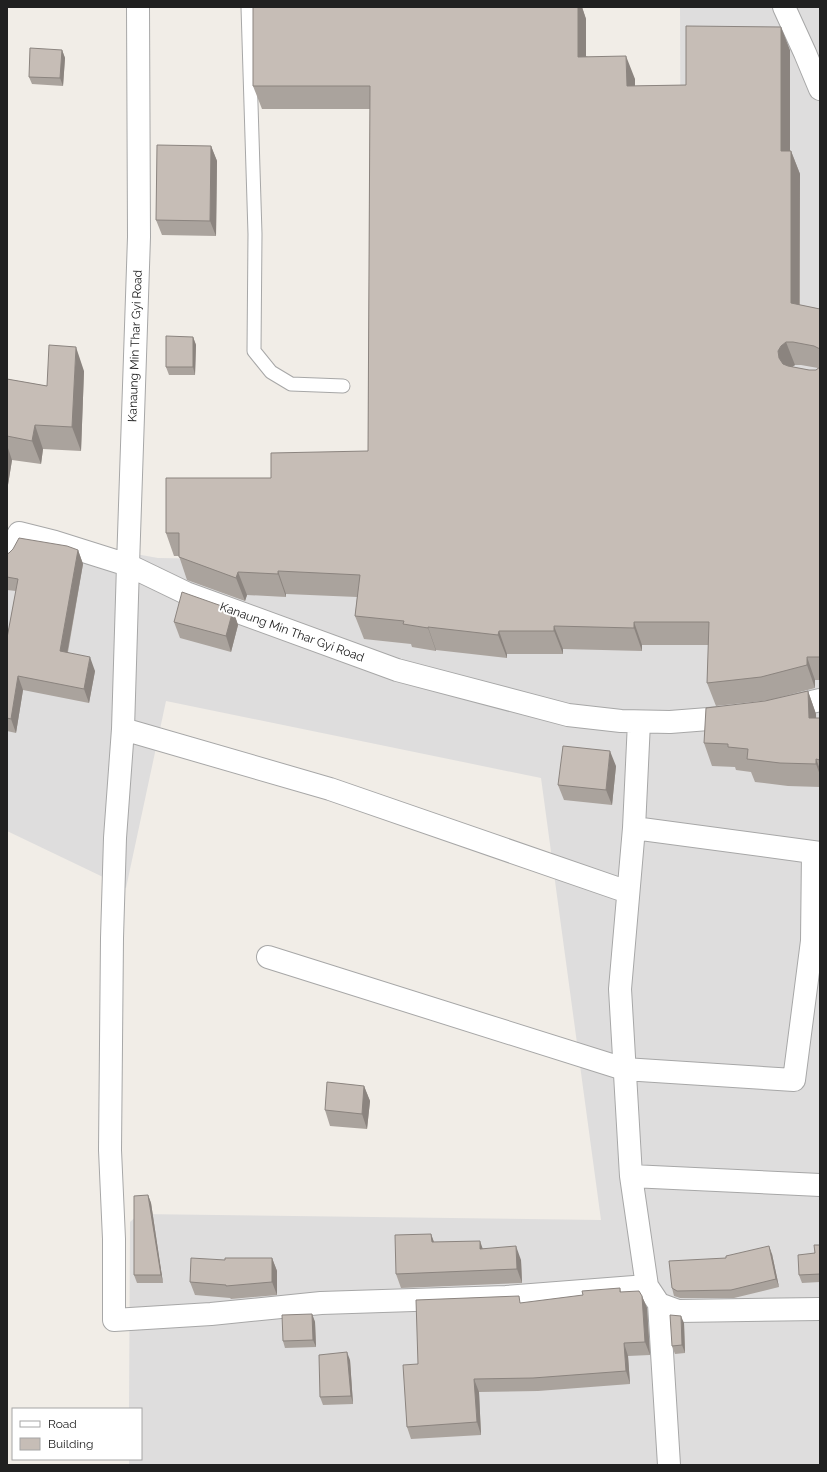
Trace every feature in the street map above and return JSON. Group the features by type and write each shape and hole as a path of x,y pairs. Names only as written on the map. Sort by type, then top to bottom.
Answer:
{"street":[{"name":"Kanaung Min Thar Gyi Road","path":"138,7 139,237 128,565 186,593 397,670 568,715 639,722 670,722 758,714 820,700"},
{"path":"784,7 820,89"},
{"path":"7,557 13,532 55,542 128,565 124,729 115,838 112,938 110,1150 114,1239 114,1320 211,1314 322,1303 506,1297 647,1286"},
{"path":"639,722 634,828 620,989 631,1176 647,1286 659,1304 669,1465"},
{"path":"124,729 330,789 628,892"},
{"path":"268,957 624,1069 794,1080 812,941 816,853 634,828"},
{"path":"631,1176 820,1185"},
{"path":"659,1304 678,1312 820,1309"}],"lane":[{"path":"248,7 256,234 254,351 271,372 291,384 343,386"}],"shaded area":[{"path":"680,7 820,7 820,1465 129,1465 129,1460 142,1460 142,1408 129,1408 130,1222 139,1214 601,1220 541,778 166,701 126,888 7,831 7,531 158,558 682,566"}],"building":[{"path":"253,7 578,7 578,57 626,56 627,86 686,85 686,26 781,27 781,151 791,151 791,303 820,309 820,349 814,346 786,342 778,351 779,358 783,364 788,366 809,370 816,370 820,367 820,657 807,657 807,665 761,677 707,683 709,622 634,622 634,628 554,626 554,631 499,631 498,635 428,628 403,624 404,621 355,616 360,575 278,571 278,574 238,572 236,578 179,557 179,533 166,533 166,478 271,478 271,453 368,451 370,86 253,86"},
{"path":"30,48 62,50 60,78 29,77"},
{"path":"157,145 211,146 210,221 156,220"},
{"path":"166,336 193,337 193,367 166,367"},
{"path":"49,345 76,347 72,427 35,425 32,441 7,436 7,379 47,386"},
{"path":"19,538 67,546 78,550 60,651 90,657 84,689 18,676 11,719 7,718 7,638 18,579 7,577 7,554 13,549"},
{"path":"182,592 233,610 226,636 174,622"},
{"path":"808,691 809,718 820,718 820,760 816,759 816,764 780,763 747,759 748,749 728,747 728,744 704,743 706,708 765,701"},
{"path":"563,746 610,751 606,790 558,785"},
{"path":"327,1082 364,1086 362,1114 325,1110"},
{"path":"148,1195 161,1275 134,1275 134,1196"},
{"path":"431,1234 432,1242 480,1241 480,1249 516,1246 517,1269 396,1274 395,1235"},
{"path":"814,1245 820,1245 820,1274 799,1275 798,1255 815,1253"},
{"path":"769,1246 776,1279 731,1290 677,1291 672,1288 669,1261 726,1258 726,1256"},
{"path":"191,1258 225,1260 225,1258 272,1258 272,1282 226,1286 190,1282"},
{"path":"620,1288 620,1292 639,1291 642,1296 645,1342 624,1343 626,1371 533,1378 474,1379 477,1422 407,1427 403,1365 418,1364 416,1300 519,1296 520,1303 583,1295 582,1291"},
{"path":"312,1314 313,1340 283,1341 282,1315"},
{"path":"670,1315 681,1316 682,1345 672,1346"},
{"path":"347,1352 351,1396 320,1397 319,1355"}]}
